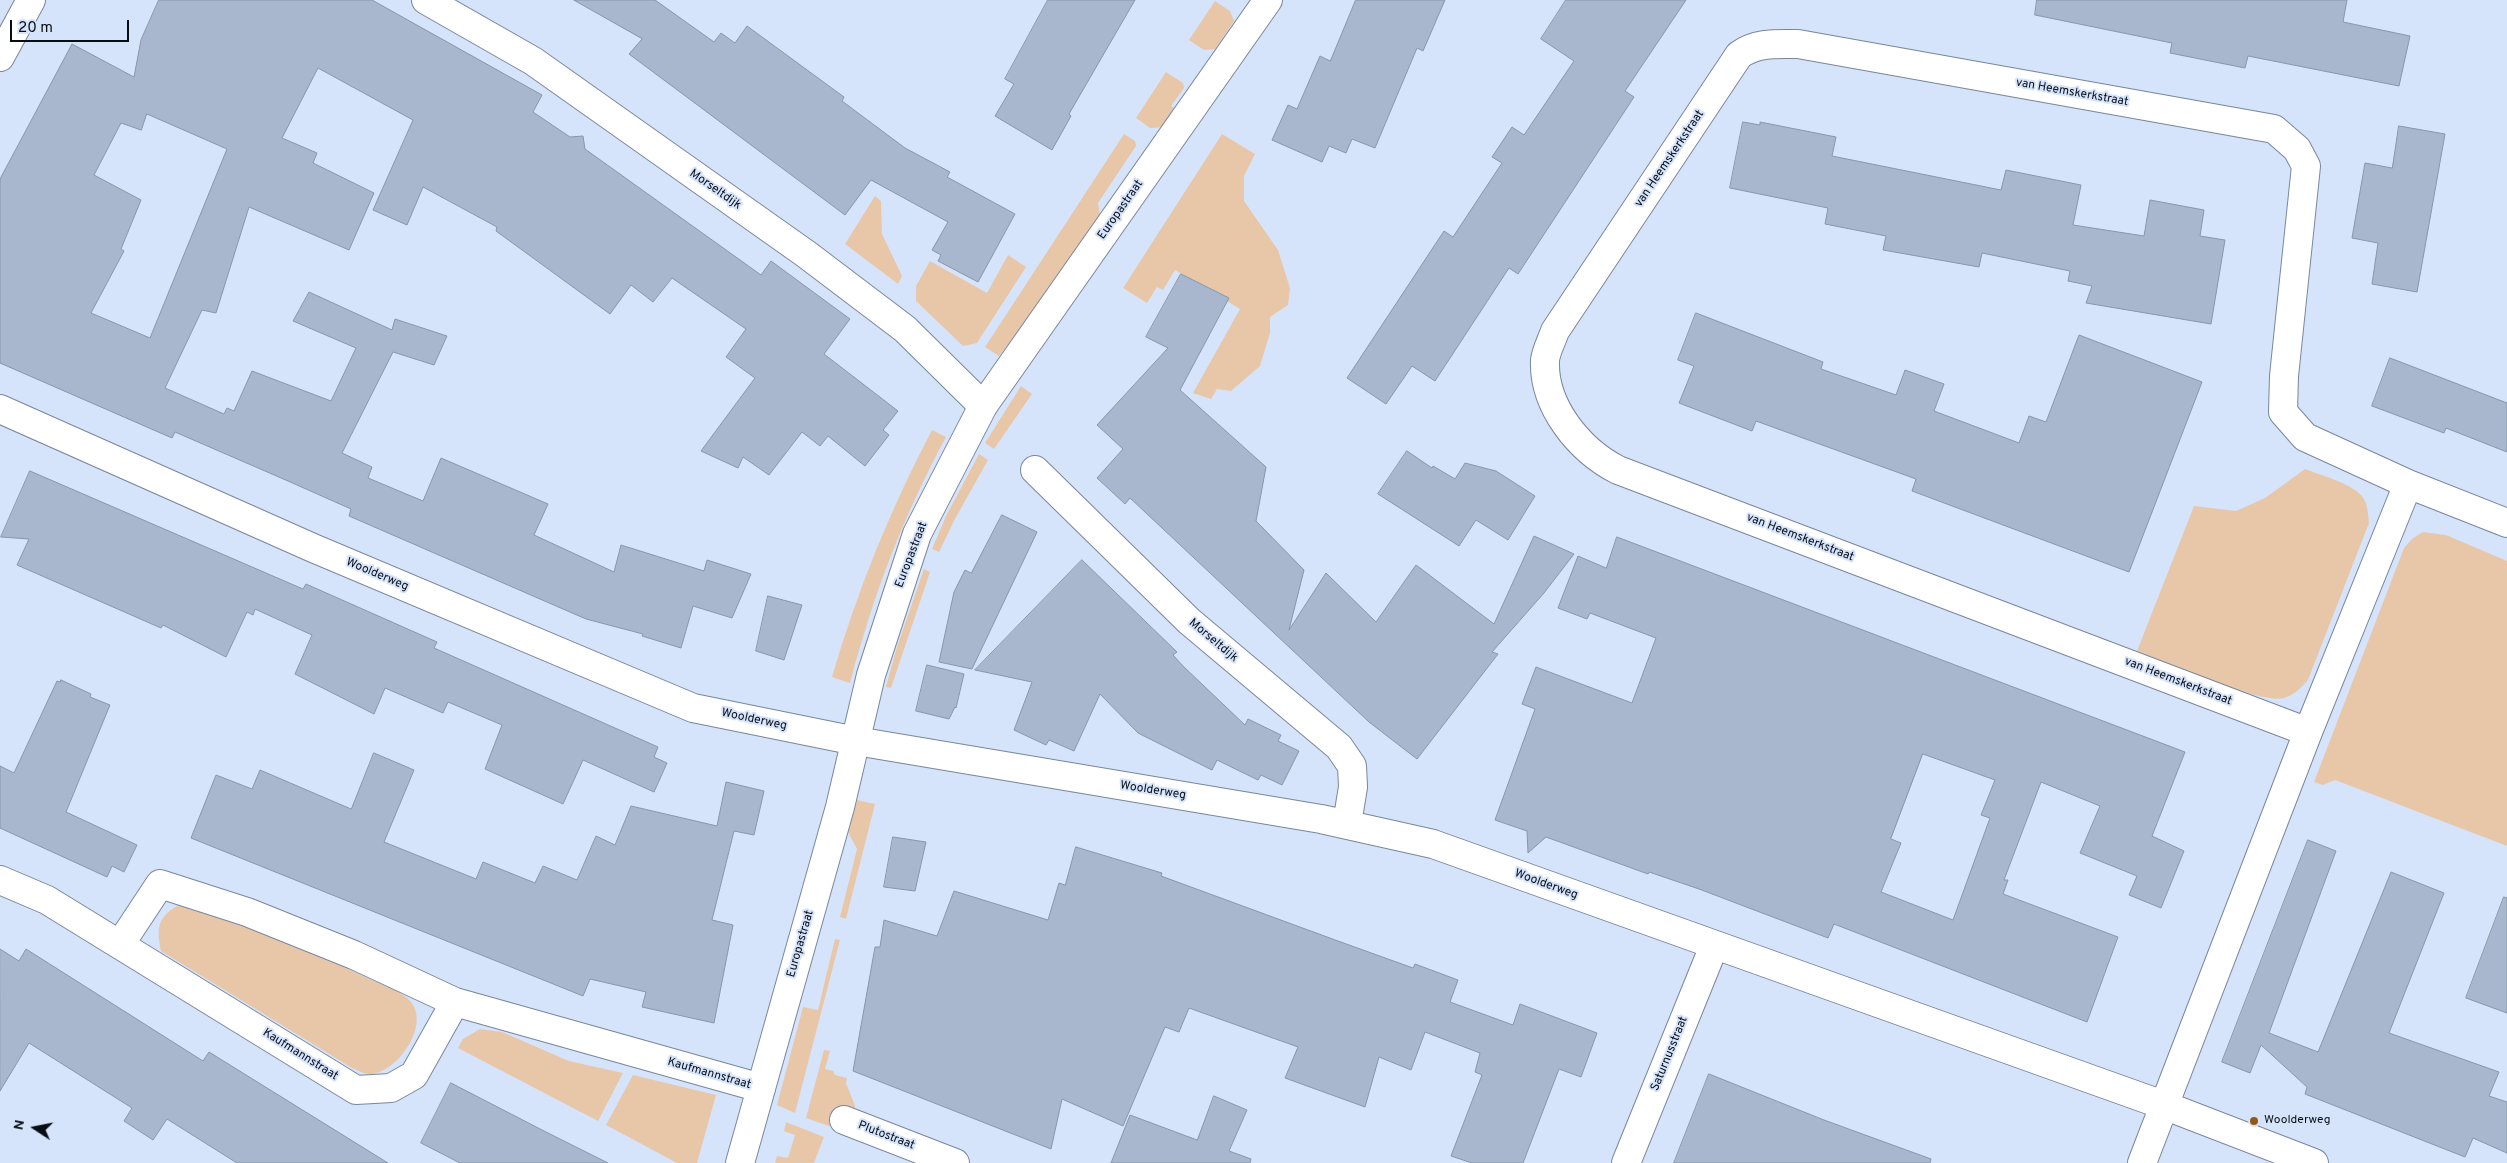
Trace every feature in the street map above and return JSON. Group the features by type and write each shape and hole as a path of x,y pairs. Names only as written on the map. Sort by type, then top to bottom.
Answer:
{"street":[{"path":"0,57 31,0"},
{"name":"Morseltdijk","path":"426,0 533,61 806,254 905,329 983,406"},
{"name":"Europastraat","path":"740,1163 856,742 871,675 917,534 983,406 1268,0"},
{"name":"van Heemskerkstraat","path":"2308,732 1607,464 1580,442 1562,419 1550,391 1545,359 1556,331 1739,55 1750,47 1769,44 1798,44 2274,129 2297,149 2306,166 2284,376 2283,412 2305,437 2408,484 2507,523"},
{"name":"Woolderweg","path":"0,409 314,548 693,708 856,742 1347,824 1433,844 2166,1106 2314,1163"},
{"name":"Morseltdijk","path":"1035,470 1189,621 1339,748 1352,766 1354,787 1347,824"},
{"path":"2142,1163 2166,1106 2308,732 2408,484"},
{"name":"Kaufmannstraat","path":"0,880 47,900 121,943 356,1090 391,1088 414,1075 455,1002"},
{"name":"Kaufmannstraat","path":"121,943 160,884 265,919 354,955 455,1002 762,1088"},
{"name":"Saturnusstraat","path":"1626,1163 1714,946"},
{"name":"Plutostraat","path":"844,1120 955,1163"}],"shaded area":[{"path":"1215,1 1230,11 1234,21 1215,49 1204,50 1189,40"},
{"path":"1166,72 1183,83 1184,88 1171,106 1176,109 1163,127 1150,128 1136,118"},
{"path":"1124,134 1135,141 1136,146 1098,203 1100,216 1043,300 999,356 985,347"},
{"path":"1222,134 1255,154 1244,176 1244,201 1278,250 1290,288 1288,305 1270,317 1270,333 1260,366 1231,391 1217,389 1211,399 1193,393 1240,309 1175,270 1163,290 1157,287 1147,303 1123,288"},
{"path":"875,196 881,201 882,234 902,276 898,284 845,244"},
{"path":"1008,255 1026,267 977,343 963,346 916,301 916,286 930,261 987,293"},
{"path":"1021,386 1032,394 994,449 985,443"},
{"path":"932,430 946,437 916,497 879,587 850,683 832,677 852,613 888,521"},
{"path":"979,454 988,460 939,552 932,549 946,516"},
{"path":"2305,469 2343,483 2357,491 2365,502 2369,523 2306,683 2297,691 2284,698 2255,695 2189,672 2137,651 2194,506 2236,511 2265,498"},
{"path":"2423,532 2446,535 2507,561 2507,846 2335,780 2323,785 2314,782 2404,548 2413,538"},
{"path":"924,569 930,572 891,688 886,687 896,650"},
{"path":"857,800 875,804 846,919 840,917 857,849 848,832"},
{"path":"180,904 226,917 273,935 402,994 414,1008 417,1019 415,1031 402,1055 392,1065 381,1071 370,1074 363,1073 161,951 160,923 167,913"},
{"path":"835,939 840,940 795,1113 777,1105 803,1007 818,1010"},
{"path":"480,1029 502,1032 569,1061 623,1073 598,1121 458,1048 463,1039"},
{"path":"824,1050 830,1051 825,1069 833,1071 835,1075 847,1078 846,1083 855,1106 855,1108 840,1106 832,1127 806,1118"},
{"path":"633,1075 716,1095 697,1163 677,1163 606,1125"},
{"path":"786,1122 824,1137 814,1163 775,1163 777,1156 788,1158 795,1135 784,1131"}],"building":[{"path":"159,0 372,0 542,95 533,112 570,137 583,136 585,149 761,275 771,261 850,319 824,354 898,411 883,430 889,435 865,466 828,436 820,446 802,432 769,475 743,457 738,468 701,451 755,378 726,357 746,329 672,278 653,302 631,285 610,314 496,231 497,227 423,187 407,225 373,210 413,120 318,68 282,138 317,153 313,163 374,193 349,250 249,207 216,313 202,310 165,388 224,414 227,408 234,411 252,371 331,401 356,348 293,321 309,292 392,330 395,319 447,336 434,365 393,352 342,453 372,467 368,478 423,501 441,458 548,504 534,535 614,572 621,545 704,571 707,560 751,574 732,618 693,606 681,648 642,636 643,634 586,619 349,516 351,509 288,481 175,432 172,438 0,363 0,179 72,44 134,77 141,40","holes":["147,114 227,149 150,338 91,313 124,251 121,249 141,200 94,175 121,123 141,130"]},
{"path":"574,0 655,0 714,42 721,33 735,43 747,26 844,97 842,101 905,148 950,172 947,177 1015,214 978,282 938,261 941,255 932,250 948,222 871,180 845,215 629,54 642,39"},
{"path":"1048,0 1135,0 1069,114 1071,116 1052,150 995,116 1014,84 1005,79"},
{"path":"1356,0 1445,0 1423,51 1417,48 1375,148 1352,139 1346,153 1329,146 1322,162 1272,140 1288,105 1297,109 1320,56 1330,61"},
{"path":"1566,0 1686,0 1625,91 1634,97 1518,274 1509,268 1435,381 1412,366 1386,404 1347,378 1444,231 1453,237 1502,163 1492,157 1512,127 1524,135 1574,61 1541,39"},
{"path":"2037,0 2347,0 2343,22 2410,36 2399,86 2248,56 2245,68 2170,53 2172,43 2035,15"},
{"path":"1743,122 1760,125 1760,122 1836,137 1832,156 2001,190 2006,170 2081,185 2073,225 2144,236 2150,200 2204,210 2200,236 2225,240 2211,324 2086,303 2092,286 2068,281 2070,271 1982,253 1979,267 1883,250 1886,236 1825,224 1828,208 1730,188"},
{"path":"2399,126 2445,134 2417,292 2372,284 2378,243 2352,238 2365,163 2392,168"},
{"path":"1181,274 1229,298 1180,390 1266,467 1256,521 1304,570 1289,630 1326,573 1376,622 1416,565 1494,624 1534,536 1574,554 1544,593 1492,652 1498,654 1417,759 1369,722 1130,498 1125,504 1097,478 1123,449 1097,425 1168,348 1146,337"},
{"path":"1696,313 1823,362 1821,369 1896,395 1905,370 1944,384 1934,411 2019,443 2029,416 2046,422 2079,335 2202,382 2129,572 1912,491 1916,479 1756,421 1752,431 1679,403 1694,366 1678,360"},
{"path":"2390,358 2507,403 2507,452 2446,428 2444,433 2372,406"},
{"path":"1407,451 1432,468 1433,466 1455,479 1465,463 1496,471 1535,496 1508,540 1476,520 1459,546 1378,494"},
{"path":"30,471 303,589 306,584 437,642 434,648 658,747 654,757 667,763 654,792 583,760 563,804 485,769 502,725 448,702 443,713 385,688 374,714 295,674 312,635 255,609 253,615 247,612 226,657 163,625 161,628 17,565 29,539 1,537"},
{"path":"1002,515 1037,532 972,669 939,662 954,592 965,570 971,573"},
{"path":"1617,537 2185,752 2152,836 2184,851 2161,908 2129,895 2137,876 2080,853 2100,806 2041,782 2004,880 2008,880 2003,894 2118,937 2087,1022 1834,924 1828,938 1699,889 1649,872 1648,874 1546,837 1528,853 1527,831 1495,820 1535,709 1522,704 1536,667 1632,703 1656,638 1590,613 1587,619 1558,608 1578,556 1606,568","holes":["1923,754 1995,780 1981,815 1990,818 1953,920 1881,892 1901,843 1891,839"]},
{"path":"1082,560 1177,652 1173,655 1183,666 1245,725 1248,719 1281,735 1278,741 1299,751 1282,785 1261,775 1258,780 1217,760 1212,770 1138,733 1100,694 1074,751 1049,740 1046,745 1014,730 1032,682 975,670"},
{"path":"768,596 802,605 784,660 756,651"},
{"path":"927,665 964,674 956,708 949,719 916,711"},
{"path":"61,680 91,694 90,697 110,705 66,812 137,845 124,872 112,866 107,877 0,828 0,766 14,773 57,681 60,682"},
{"path":"374,753 414,770 384,842 476,879 483,862 535,883 543,866 577,880 596,836 615,845 631,806 717,826 726,782 764,791 754,835 734,831 712,920 733,925 714,1023 642,1007 646,992 590,979 583,996 191,838 216,775 252,789 260,770 351,809"},
{"path":"893,837 926,842 915,891 884,887"},
{"path":"2308,840 2336,851 2269,1033 2318,1052 2391,872 2444,893 2389,1033 2499,1072 2489,1096 2507,1102 2507,1153 2473,1138 2465,1157 2305,1094 2307,1087 2261,1045 2250,1073 2222,1062"},
{"path":"1076,847 1162,873 1161,876 1338,941 1413,968 1415,964 1458,980 1450,1002 1513,1025 1520,1004 1597,1033 1581,1077 1559,1069 1523,1163 1472,1163 1451,1156 1482,1075 1475,1072 1480,1053 1425,1032 1411,1070 1379,1057 1365,1107 1285,1078 1298,1047 1189,1008 1179,1032 1165,1027 1123,1126 1062,1099 1051,1149 853,1071 875,947 880,947 884,920 937,936 954,891 1048,920 1059,883 1065,885"},
{"path":"2504,897 2507,898 2507,1013 2466,998"},
{"path":"0,949 19,961 26,949 203,1061 209,1052 388,1163 237,1163 167,1119 153,1140 124,1121 132,1108 29,1043 0,1091"},
{"path":"1709,1074 1824,1120 1931,1159 1930,1163 1674,1163"},
{"path":"451,1083 608,1163 460,1163 421,1143"},
{"path":"1214,1096 1247,1110 1229,1151 1251,1159 1250,1163 1111,1163 1130,1115 1197,1140"}],"place":[{"name":"Woolderweg","path":"2254,1121"}]}
